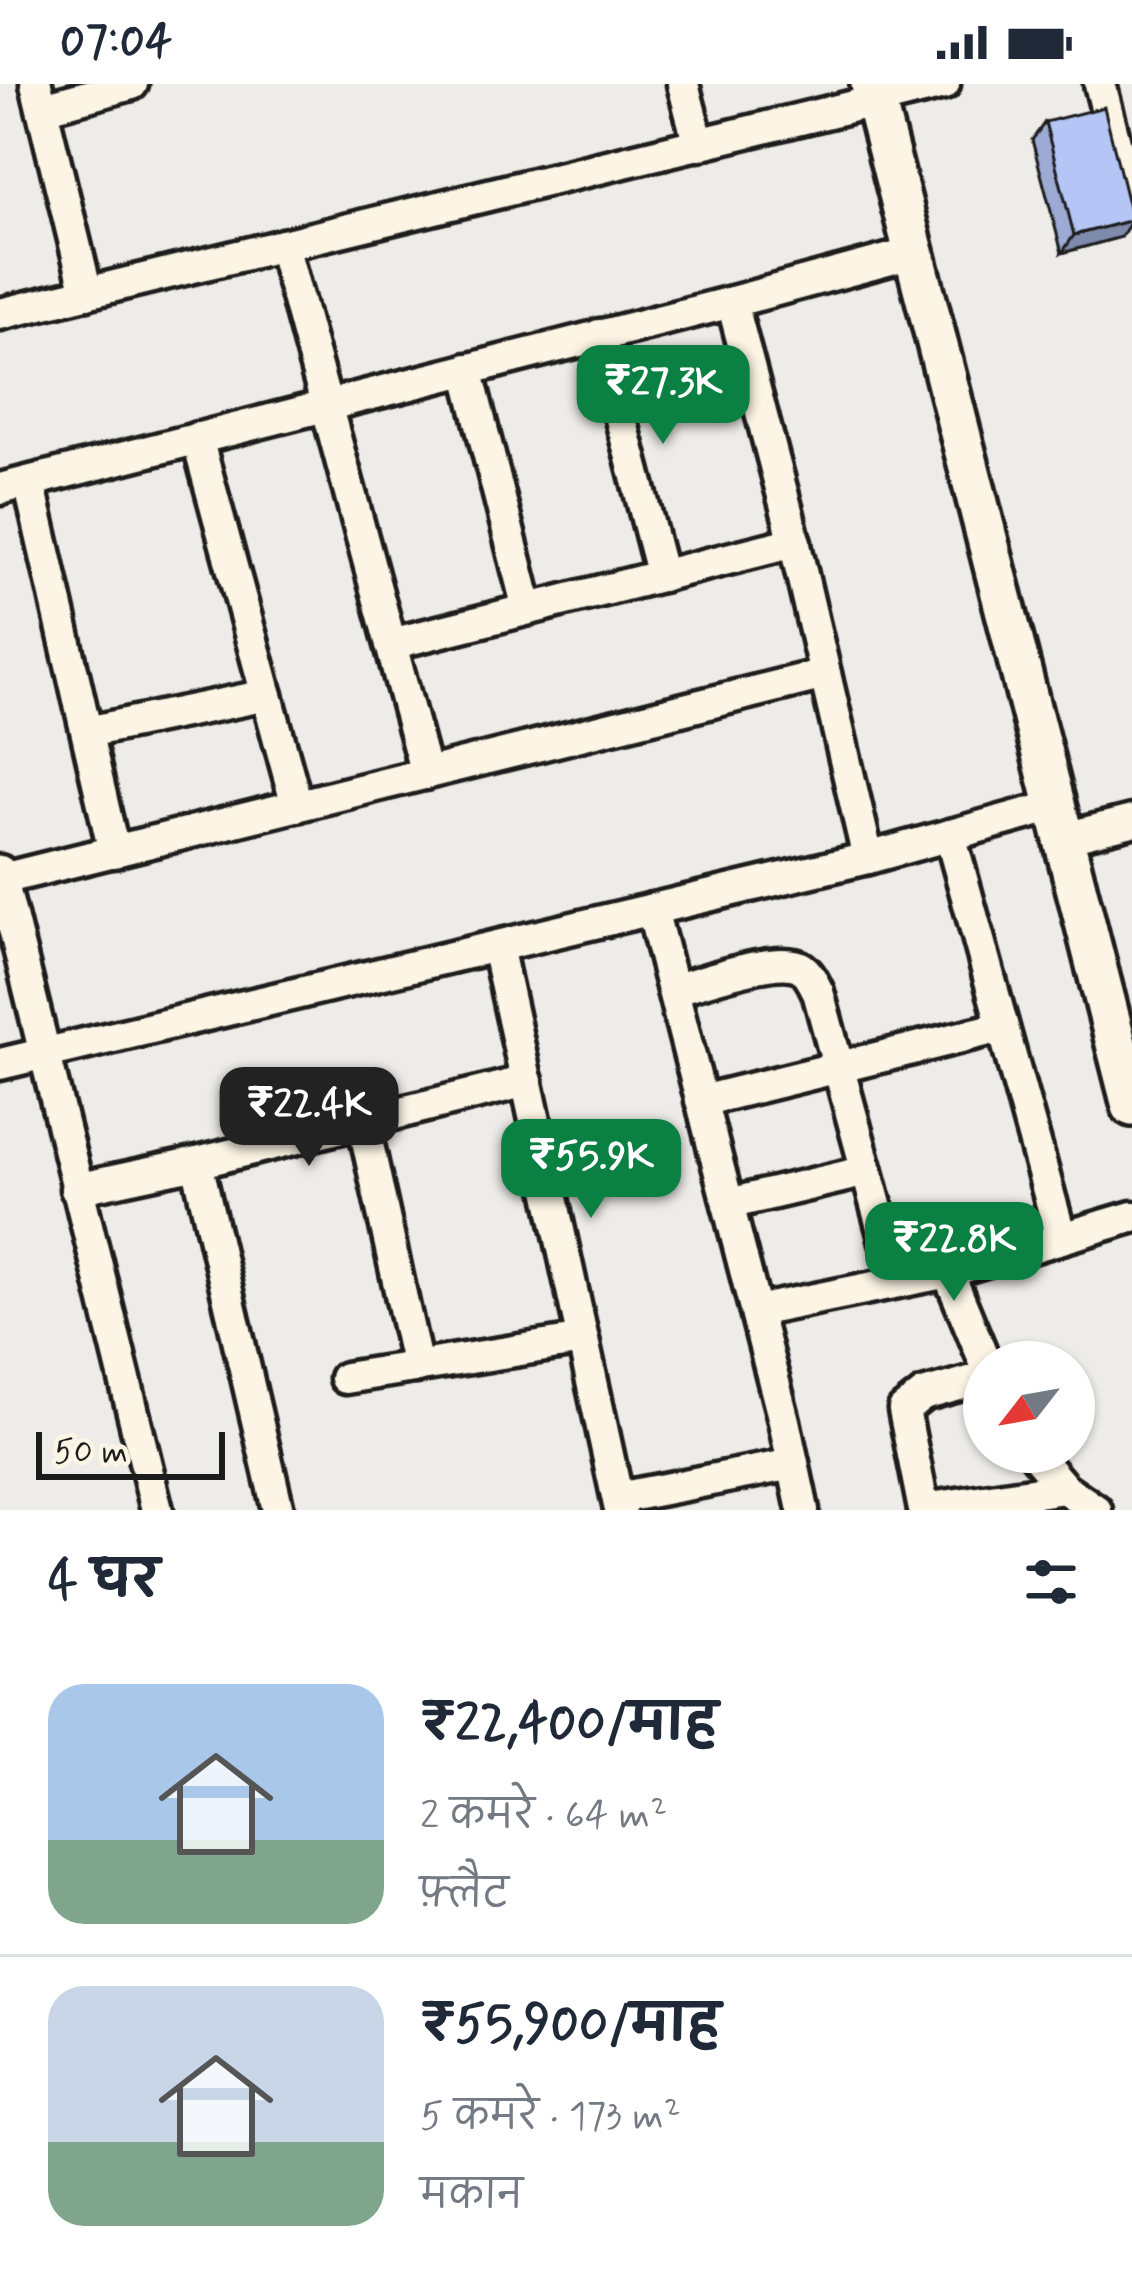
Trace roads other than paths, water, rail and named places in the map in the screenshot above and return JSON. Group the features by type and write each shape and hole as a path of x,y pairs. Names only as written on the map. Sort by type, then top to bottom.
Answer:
{"main road":[{"path":"873,93 1059,822 1122,1025 1132,1106"}],"street":[{"path":"87,293 39,96 132,84"},
{"path":"683,84 699,145"},
{"path":"0,314 699,145 873,93 944,84"},
{"path":"1100,84 1132,208"},
{"path":"283,245 426,774"},
{"path":"114,851 87,732 15,485 913,253"},
{"path":"732,302 795,542 868,858"},
{"path":"599,335 662,576"},
{"path":"467,369 528,609"},
{"path":"197,438 296,806"},
{"path":"391,644 795,542"},
{"path":"158,1510 1,875 825,674"},
{"path":"87,732 267,695"},
{"path":"0,1064 950,835 1059,822 1132,821"},
{"path":"950,835 1061,1238"},
{"path":"652,909 803,1510"},
{"path":"497,946 619,1504 793,1464"},
{"path":"673,990 775,964 802,968 818,992 897,1282"},
{"path":"701,1101 1002,1027"},
{"path":"76,1189 527,1081"},
{"path":"363,1122 417,1366"},
{"path":"197,1163 278,1510"},
{"path":"728,1204 867,1171"},
{"path":"756,1310 949,1272 1132,1217"},
{"path":"949,1272 977,1341"},
{"path":"345,1378 583,1340"},
{"path":"963,1384 923,1395 904,1410 924,1509 1064,1488"},
{"path":"1051,1473 1096,1510"}]}
